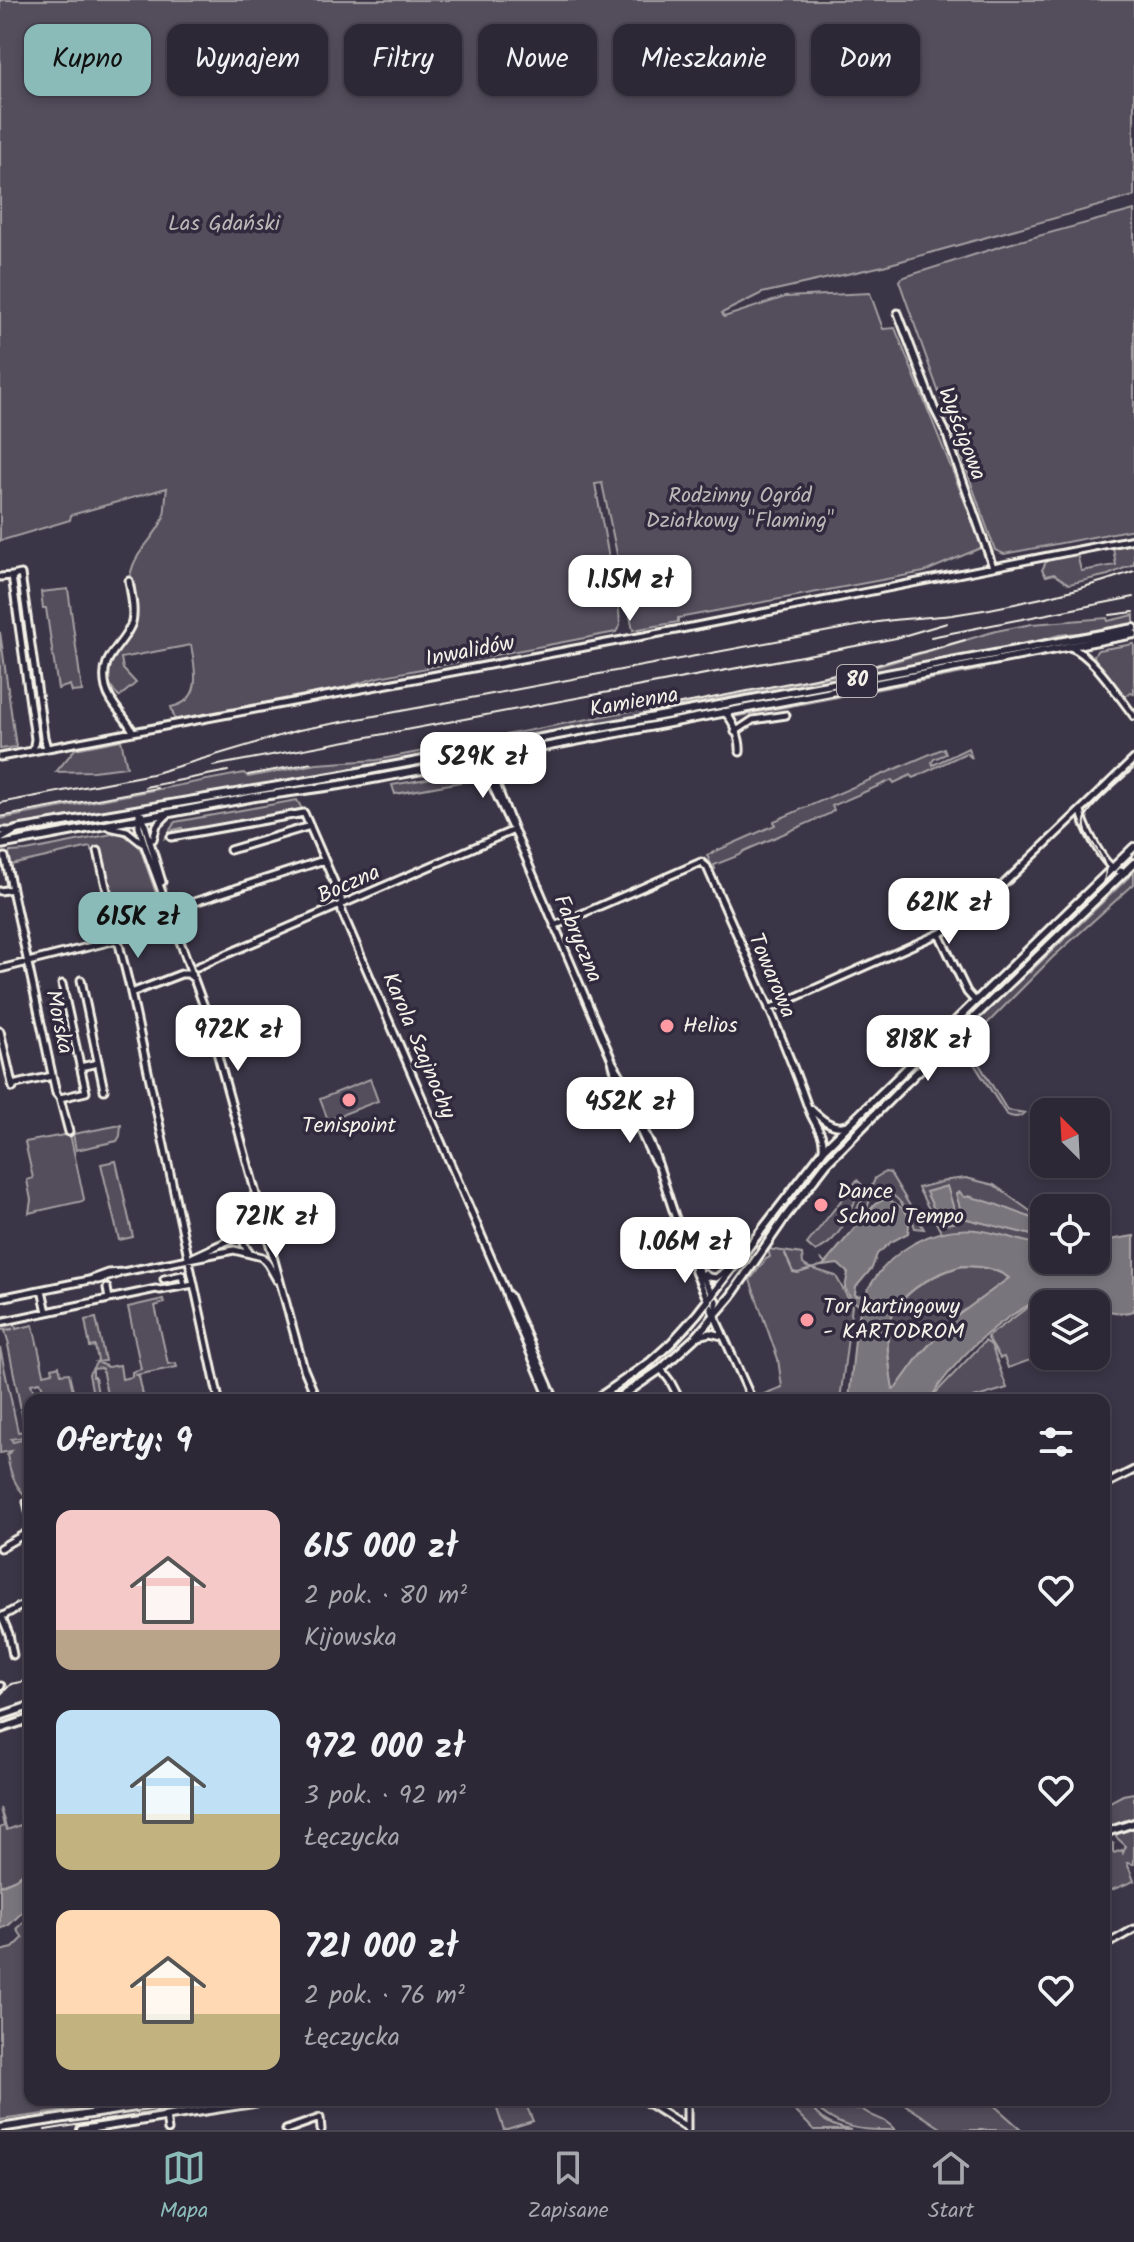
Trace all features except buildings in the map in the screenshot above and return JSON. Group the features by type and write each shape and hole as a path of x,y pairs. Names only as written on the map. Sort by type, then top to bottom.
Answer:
{"main road":[{"name":"Kamienna","path":"0,839 16,830 665,717 1134,628"},
{"name":"Kamienna","path":"0,845 730,713 1134,634"},
{"path":"603,1394 661,1353 682,1332 822,1152 1134,847"},
{"path":"625,1394 661,1369 715,1316 827,1163 890,1098 1134,863"},
{"path":"0,1716 24,1708"},
{"path":"0,1729 24,1721"},
{"path":"1110,1831 1134,1823"},
{"path":"0,2128 144,2106"},
{"path":"81,2130 236,2106"}],"street":[{"name":"Wyścigowa","path":"898,313 945,430 993,567"},
{"name":"Inwalidów","path":"0,757 670,631 1134,539"},
{"path":"0,577 21,574 47,748"},
{"path":"12,576 35,739 33,751"},
{"path":"129,581 131,625 105,665 105,678 108,695 133,732"},
{"path":"13,585 22,584"},
{"path":"17,610 25,609"},
{"path":"1089,659 1089,650 1094,642"},
{"path":"1069,646 1089,659 1134,716"},
{"path":"22,653 32,651"},
{"path":"28,694 37,693"},
{"path":"730,713 740,752"},
{"path":"735,732 753,720 786,715"},
{"path":"35,739 44,737"},
{"path":"482,758 485,748"},
{"name":"Fabryczna","path":"485,748 491,756 496,784 514,830 612,1060 617,1081 624,1089 646,1147 656,1163 694,1262 695,1272 708,1299"},
{"name":"Fabryczna","path":"482,758 514,830"},
{"path":"769,1009 963,923 1134,759"},
{"path":"1081,809 1098,849 1112,868 1126,872"},
{"path":"139,810 168,906 193,967 276,1274 314,1394"},
{"path":"148,845 157,825 169,813"},
{"name":"Karola Szajnochy","path":"171,837 304,813 341,898 342,912 513,1301 550,1394"},
{"path":"104,826 127,831 148,845"},
{"path":"230,850 310,826"},
{"path":"0,831 16,830"},
{"name":"Boczna","path":"193,967 514,830"},
{"path":"98,851 218,1394"},
{"name":"Morska","path":"5,857 52,1076 69,1132"},
{"path":"182,906 324,860"},
{"name":"Towarowa","path":"554,926 701,862 707,867 822,1137 822,1152"},
{"path":"0,891 12,889"},
{"path":"175,926 185,966 182,974"},
{"path":"939,934 967,992 975,1001"},
{"path":"0,969 116,940"},
{"path":"131,993 193,967"},
{"path":"182,974 190,975 195,982"},
{"path":"81,980 104,1090"},
{"path":"60,1098 86,1092 62,984"},
{"path":"0,1031 13,1086 52,1076"},
{"path":"80,1067 98,1063"},
{"path":"807,1105 836,1127 849,1124"},
{"path":"254,1186 253,1218 243,1245 266,1261 276,1274"},
{"path":"188,1258 246,1232 259,1229 268,1239"},
{"path":"0,1299 104,1279 188,1258 234,1250 253,1254 264,1251 268,1239"},
{"path":"700,1270 709,1277 718,1278 738,1259"},
{"name":"Fabryczna","path":"694,1262 700,1270 708,1299"},
{"path":"164,1279 182,1275 184,1285"},
{"path":"0,1322 194,1284"},
{"path":"107,1288 109,1299"},
{"path":"42,1290 47,1312"},
{"path":"708,1299 716,1303 715,1316 749,1394"},
{"path":"697,1336 713,1333 726,1340"},
{"path":"661,1369 677,1394"},
{"path":"1110,1482 1134,1470"},
{"path":"0,1548 24,1534"},
{"path":"13,1655 9,1634 1,1617 24,1604"},
{"path":"1110,1943 1134,1929"},
{"path":"105,2106 107,2112"},
{"path":"652,2106 687,2129"},
{"path":"687,2106 687,2129"},
{"path":"166,2117 168,2130"},
{"path":"286,2130 320,2118 321,2130"}],"green space":[{"name":"Las Gdański","path":"0,0 1134,0 1134,196 883,266 762,293 722,313 724,317 785,297 870,293 883,329 895,328 983,547 924,572 678,618 678,622 633,630 602,483 595,484 619,611 620,625 616,632 175,720 171,707 189,698 195,683 191,645 121,658 123,669 136,683 119,697 110,685 107,674 113,656 131,632 134,616 131,572 163,519 167,488 71,515 70,520 0,541"},
{"path":"1134,210 1134,529 1004,554 995,550 899,281 1005,245"},
{"path":"1134,544 1134,564 1108,575 1069,584 1054,574 1046,576 1042,570 1047,560 1077,554 1081,571 1116,565 1113,548"},
{"path":"68,589 82,691 72,692 70,685 58,689 41,592"},
{"path":"1134,615 1134,624 1059,635 1016,647 627,720 440,748 645,708 650,712 869,669 996,631 1032,624 1107,618 1108,621"},
{"path":"1134,631 492,754 589,731"},
{"path":"0,632 16,747 0,749"},
{"path":"1134,644 1134,694 1131,692 1125,697 1094,655 1098,650"},
{"path":"984,669 734,717 739,712"},
{"path":"121,740 127,767 56,772 75,749"},
{"path":"944,748 946,754 934,759 933,765 968,748 972,758 966,753 913,778 911,775 894,783 892,780 832,806 834,810 829,814 714,865 713,869 707,855 775,825 774,821"},
{"path":"425,751 425,755 416,759 365,768 4,830 0,826 0,819 244,773 248,777 317,764 377,760"},
{"path":"468,754 469,758 330,784 145,814 234,795"},
{"path":"478,770 483,778 395,794 392,785"},
{"path":"297,800 302,809 294,812 184,832 182,828 173,830 174,834 165,838 175,822"},
{"path":"117,833 127,835 139,845 170,926 168,929 165,923 120,931 98,847 92,851 90,847 11,865 10,852"},
{"path":"1134,872 1134,884 1052,958 967,1044 1007,1110 1025,1113 1018,1117 1006,1114 960,1042 960,1035 1045,952 1050,951 1029,973"},
{"name":"Tenispoint","path":"370,1079 378,1101 328,1120 320,1099"},
{"path":"121,1125 117,1141 76,1150 73,1134"},
{"path":"70,1134 83,1201 29,1213 31,1200 27,1180 33,1178 25,1142"},
{"path":"116,1161 133,1237 119,1240 101,1164"},
{"path":"885,1172 890,1173 924,1229 915,1228 902,1204 886,1192 870,1199 864,1212 855,1214 875,1178"},
{"path":"966,1178 994,1185 1030,1211 1030,1218 969,1196 963,1218 1030,1235 1030,1243 982,1231 941,1232 918,1188"},
{"path":"857,1180 863,1186 839,1232 815,1251 807,1244"},
{"name":"Tor kartingowy - KARTODROM","path":"768,1249 802,1254 803,1264 807,1267 836,1276 852,1306 841,1394 764,1394 782,1387 778,1359 750,1280 770,1257"},
{"path":"962,1266 987,1269 1009,1278 953,1319 892,1389 888,1331 897,1307 926,1281"},
{"path":"163,1299 164,1303 155,1306 168,1364 176,1363 177,1367 136,1375 139,1376 143,1394 107,1394 102,1368 93,1369 98,1394 93,1394 89,1374 98,1360 95,1346 90,1347 85,1320 96,1318 105,1361 97,1362 108,1367 120,1365 122,1379 132,1377 132,1372 141,1369 128,1307"},
{"path":"1030,1306 1030,1360 1008,1368 1004,1357 1000,1358 987,1337"},
{"path":"15,1324 16,1329 33,1325 44,1374 53,1372 52,1368 59,1366 61,1374 69,1373 74,1394 43,1394 40,1382 31,1384 35,1394 24,1394 24,1424 5,1331 13,1329 0,1330 0,1327"},
{"path":"985,1341 991,1345 1007,1388 987,1394 935,1394"},
{"path":"0,1348 18,1432 24,1431 24,1437 11,1439 13,1442 24,1439 24,1494 12,1474 7,1455 11,1451 0,1453"},
{"path":"1134,1793 1134,1820 1110,1828 1110,1802"},
{"path":"0,1808 7,1830 24,1824 24,1872 0,1886 0,1828 4,1826"},
{"path":"1134,1828 1134,1864 1127,1863 1134,1881 1110,1891 1110,1842 1114,1844 1114,1853 1122,1850 1123,1853 1126,1846 1116,1837"},
{"path":"24,1923 24,2106 103,2106 0,2120 0,1951 13,1948 23,1938 17,1929"},
{"path":"496,2106 527,2106 533,2121 504,2130"},
{"path":"788,2106 810,2106 829,2123 851,2130 814,2130"},
{"path":"814,2106 862,2109 887,2122 895,2130 847,2126"},
{"path":"907,2106 995,2106 1022,2130 944,2130"}],"shaded area":[{"path":"947,1186 957,1219 954,1223 941,1224 926,1192"},
{"path":"960,1192 964,1197 991,1203 1030,1218 1030,1235 963,1218 956,1194"},
{"path":"887,1198 908,1215 908,1233 877,1254 872,1268 856,1287 856,1296 865,1295 874,1279 899,1253 929,1236 947,1231 983,1231 1030,1242 1030,1274 1110,1274 1110,1240 1134,1236 1134,1311 1110,1311 1110,1290 1030,1290 1030,1304 1005,1320 963,1357 933,1394 850,1394 861,1307 851,1299 845,1288 848,1273 838,1264 823,1266 875,1204","holes":["962,1266 993,1270 1009,1278 953,1319 893,1389 888,1331 891,1318 905,1297 926,1281"]},
{"path":"24,1872 24,1911 8,1926 0,1929 0,1886"}],"waterway":[{"path":"785,1254 793,1272 824,1265"},
{"path":"821,1259 825,1264"}],"tram line":[{"path":"1101,886 1105,867 1087,834 1086,817 1100,799 1134,768"},
{"path":"612,1394 655,1364 691,1329 812,1171 847,1132 1134,853"},
{"path":"0,1695 11,1684 24,1681"},
{"path":"0,1725 24,1716"},
{"path":"45,2130 193,2106"}],"railway":[{"path":"0,803 152,774 299,730 878,622 998,607 1067,592 1134,571"},
{"path":"931,637 1134,597"},
{"path":"1110,615 1134,612"},
{"path":"213,766 866,644 947,623"},
{"path":"650,710 866,668 965,640"},
{"path":"248,775 312,763"},
{"path":"145,787 228,771"},
{"path":"0,817 157,788"}],"place":[{"name":"Helios","path":"667,1026"},
{"name":"Tenispoint","path":"349,1100"},
{"name":"Dance School Tempo","path":"821,1205"},
{"name":"Tor kartingowy - KARTODROM","path":"807,1320"}],"park label":[{"name":"Rodzinny Ogród Działkowy \"Flaming\"","path":"740,508"}]}
